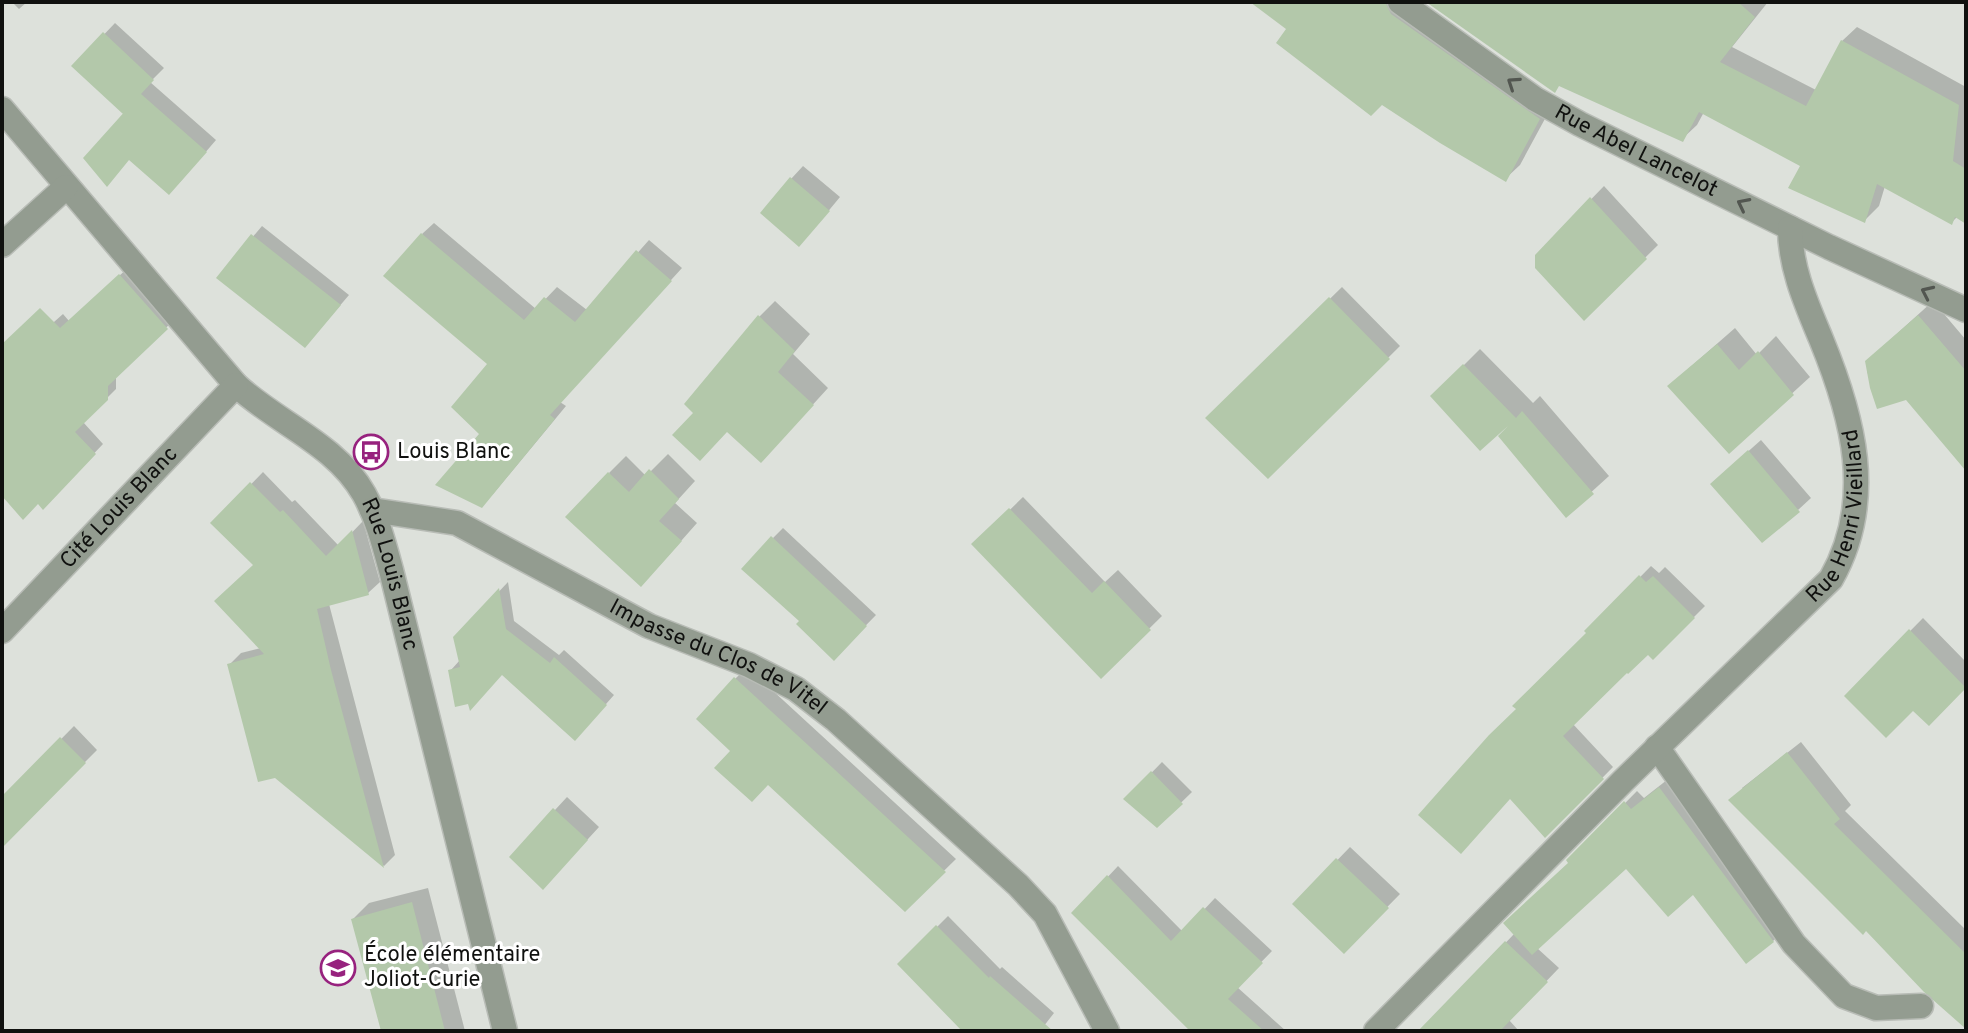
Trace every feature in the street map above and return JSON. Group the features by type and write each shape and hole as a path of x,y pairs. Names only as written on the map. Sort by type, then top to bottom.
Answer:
{"street":[{"name":"Rue Abel Lancelot","path":"1400,2 1556,111 1790,228 1966,310"},
{"name":"Rue Louis Blanc","path":"2,109 236,385 266,411 342,465 355,480 372,510 391,570 505,1031"},
{"path":"2,245 66,187"},
{"name":"Rue Henri Vieillard","path":"1376,1031 1657,747 1831,579 1845,551 1856,488 1855,442 1832,365 1795,272 1790,228"},
{"name":"Cité Louis Blanc","path":"2,631 236,385"},
{"name":"Impasse du Clos de Vitel","path":"372,510 457,523 649,626 749,665 796,689 836,720 1018,885 1045,914 1107,1031"},
{"path":"1657,747 1794,944 1844,996 1876,1008 1921,1006"}],"building":[{"path":"1250,2 1385,2 1391,14 1540,119 1506,182 1382,105 1371,116 1276,43 1286,29"},
{"path":"1426,2 1738,2 1755,17 1720,62 1806,106 1841,40 1959,105 1953,161 1966,169 1966,224 1955,217 1952,225 1877,184 1865,223 1788,188 1800,166 1699,112 1683,142 1559,86 1555,93"},
{"path":"103,32 154,80 141,94 207,152 169,195 129,160 107,187 83,158 123,114 71,66"},
{"path":"790,177 830,211 799,247 760,213"},
{"path":"1590,197 1647,259 1584,321 1535,268 1535,255"},
{"path":"421,233 524,320 544,297 575,322 636,250 672,281 550,415 555,419 482,508 435,485 479,434 451,407 487,364 383,276"},
{"path":"251,234 341,305 305,348 216,278"},
{"path":"119,274 168,329 108,386 108,400 75,432 96,454 43,510 38,504 23,520 2,496 2,344 40,308 60,328"},
{"path":"1329,297 1390,359 1268,479 1205,418"},
{"path":"758,315 795,351 778,372 814,405 761,463 727,432 700,461 672,435 693,413 684,404"},
{"path":"1918,315 1966,371 1966,471 1906,400 1877,409 1870,388 1865,361"},
{"path":"1717,344 1739,370 1758,351 1794,395 1729,454 1667,386"},
{"path":"1463,364 1516,418 1522,411 1594,494 1566,518 1498,436 1508,426 1480,451 1430,396"},
{"path":"1748,450 1800,512 1762,543 1710,484"},
{"path":"649,469 679,499 659,521 682,541 641,587 565,517 608,472 629,492"},
{"path":"250,482 280,512 283,510 326,556 352,530 369,595 317,609 384,868 275,778 258,782 227,664 264,654 214,601 253,565 210,523"},
{"path":"1009,508 1092,593 1104,581 1151,630 1101,679 971,544"},
{"path":"771,536 867,626 834,661 796,624 799,621 741,569"},
{"path":"1639,575 1646,582 1653,576 1695,618 1653,660 1648,655 1627,673 1563,736 1604,779 1545,838 1510,799 1461,854 1418,815 1516,709 1512,706"},
{"path":"499,588 506,629 550,663 554,657 607,705 575,741 502,675 470,711 468,704 455,707 448,670 460,667 453,637"},
{"path":"1909,629 1966,688 1929,726 1913,711 1886,738 1844,696"},
{"path":"734,677 946,872 905,912 768,785 752,802 714,768 730,751 696,719"},
{"path":"60,737 86,763 2,848 2,796"},
{"path":"1787,752 1840,819 1834,824 1966,954 1966,1029 1924,992 1866,931 1863,935 1728,800"},
{"path":"1151,771 1183,804 1157,828 1123,799"},
{"path":"1659,787 1774,942 1746,964 1693,895 1668,917 1626,869 1532,955 1503,923 1568,863 1566,860 1624,801 1631,809"},
{"path":"553,808 588,840 543,890 509,857"},
{"path":"1336,858 1389,908 1344,954 1292,904"},
{"path":"1107,875 1171,941 1203,907 1263,963 1228,999 1264,1031 1190,1031 1071,913"},
{"path":"412,902 445,1031 381,1031 351,919"},
{"path":"936,925 989,978 1053,1031 962,1031 897,964"},
{"path":"1505,941 1548,982 1500,1031 1418,1031"}],"place":[{"name":"Louis Blanc","path":"371,452"},
{"name":"École élémentaire Joliot-Curie","path":"338,968"}]}
